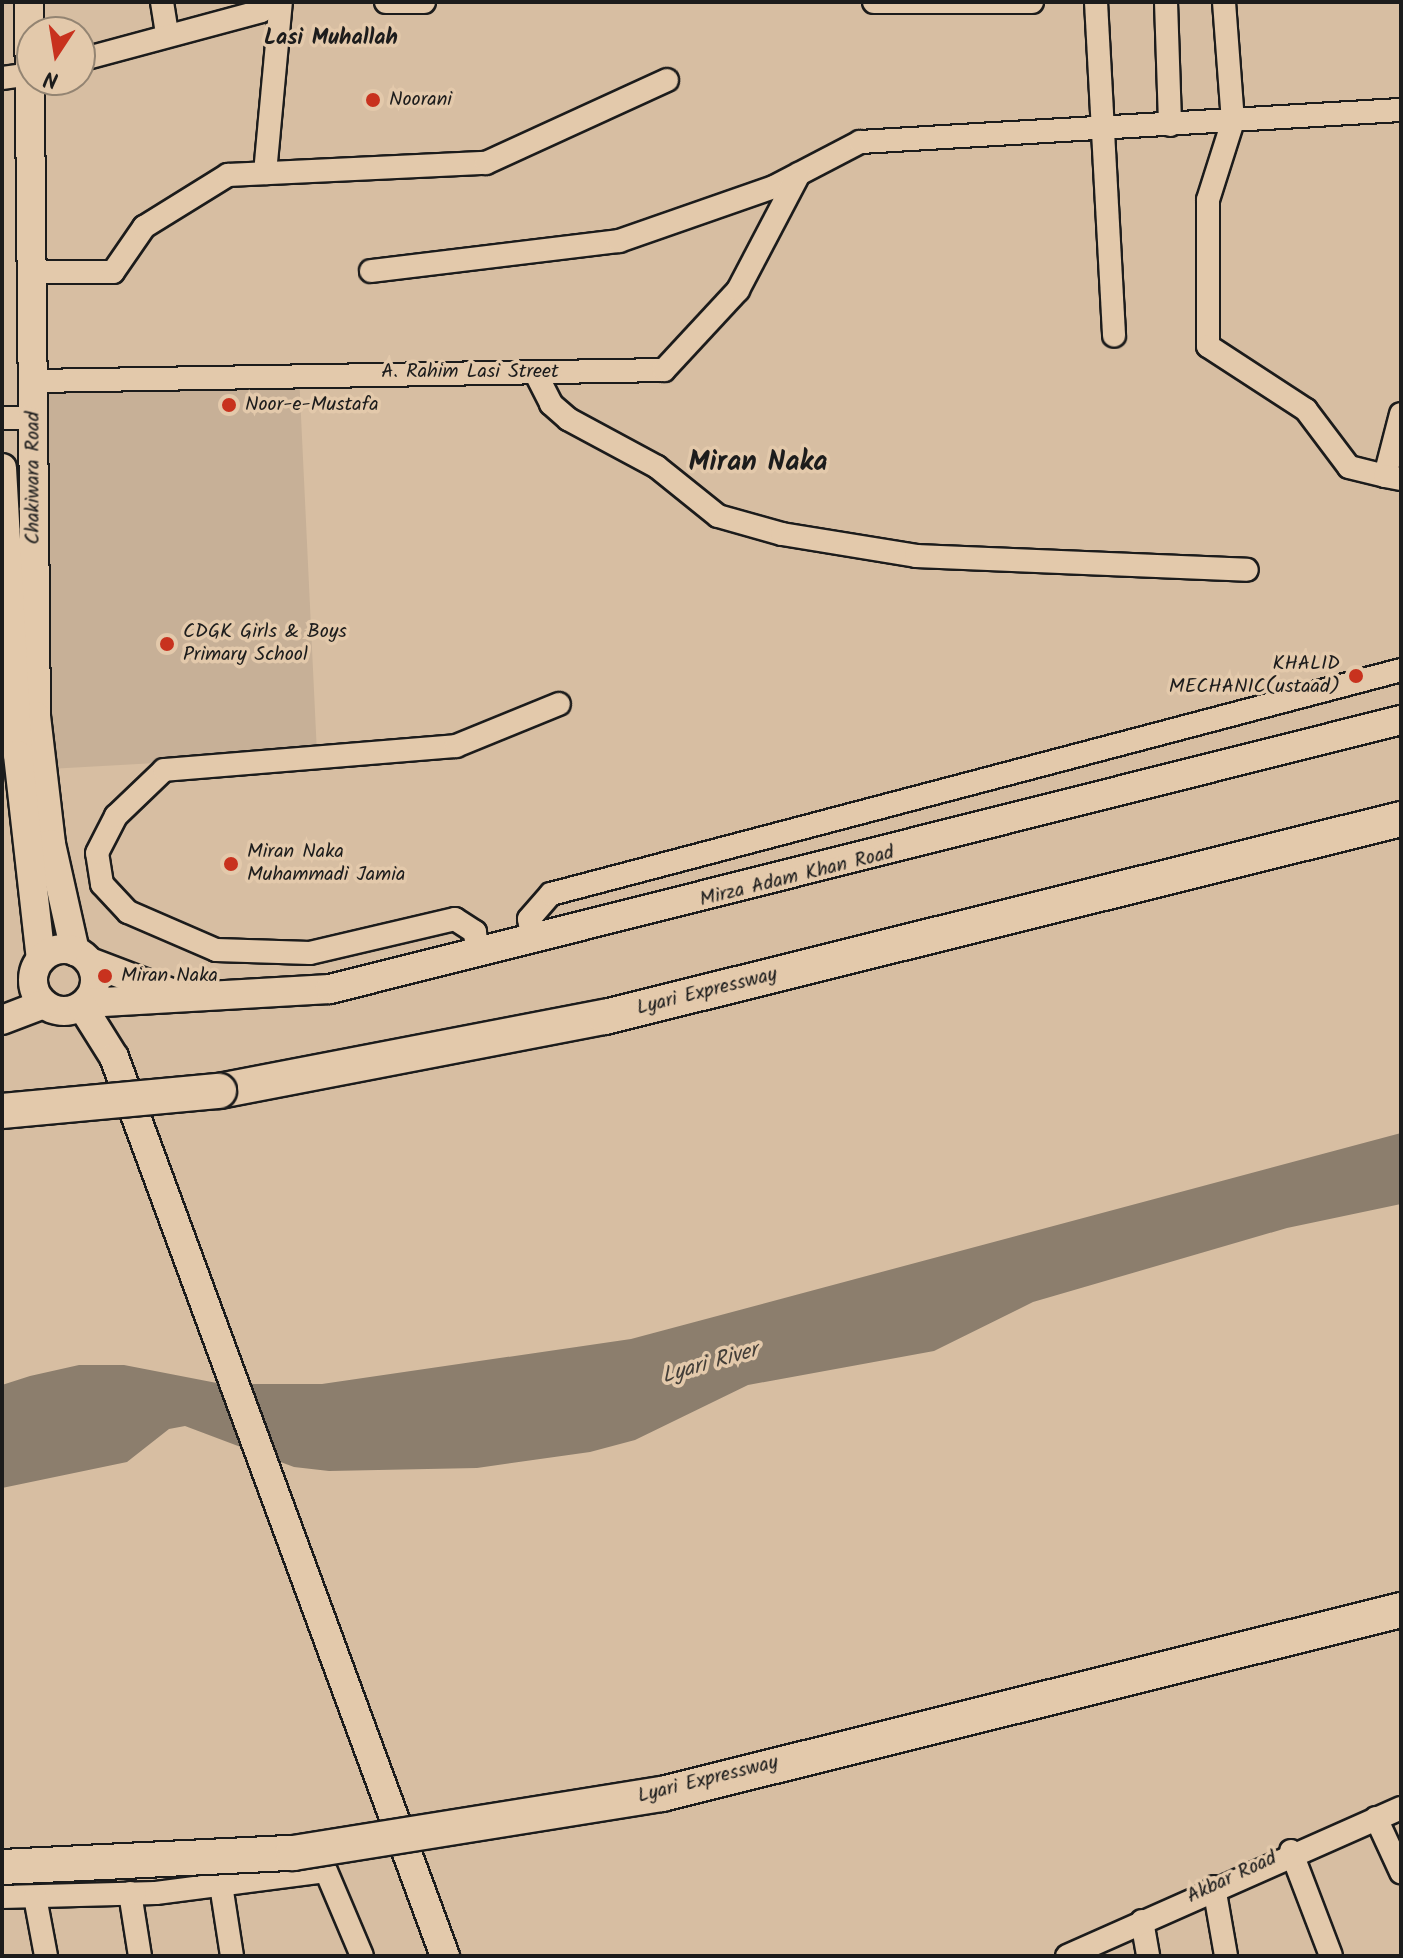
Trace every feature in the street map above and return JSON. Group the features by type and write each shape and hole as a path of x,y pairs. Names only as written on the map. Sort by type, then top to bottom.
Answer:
{"highway":[{"name":"Lyari Expressway","path":"2,1111 219,1091 525,1035 1401,819"},
{"name":"Lyari Expressway","path":"2,1867 293,1853 662,1794 1401,1610"}],"main road":[{"name":"Chakiwara Road","path":"14,557 34,418 32,96"},
{"name":"Chakiwara Road","path":"2,468 14,557 19,738 41,959"},
{"name":"Mirza Adam Khan Road","path":"84,1004 330,989 532,937 683,906 1401,720"},
{"name":"Chakiwara Road","path":"19,738 82,956"},
{"name":"Mirza Adam Khan Road","path":"82,956 187,998"},
{"path":"2,1020 44,1004 63,1011 84,1004 96,980 82,956 41,959 33,977 44,1004"},
{"path":"84,1004 108,1043 142,1144 389,1813 445,1956"}],"street":[{"path":"162,2 167,35"},
{"path":"96,55 261,11 272,2"},
{"path":"265,173 281,2"},
{"path":"386,2 424,2"},
{"path":"874,2 1032,2"},
{"path":"1096,2 1114,336"},
{"path":"1166,2 1170,125"},
{"path":"1224,2 1233,121 1208,200 1208,346 1306,410 1349,467 1393,478 1401,414"},
{"path":"35,272 113,272 144,227 228,175 486,163 667,80"},
{"path":"371,271 619,241 799,174 860,142 1401,110"},
{"name":"A. Rahim Lasi Street","path":"35,381 664,370 738,290 799,174"},
{"path":"535,372 551,404 568,419 657,467 718,516 782,534 916,556 1247,570"},
{"path":"2,418 34,418"},
{"path":"532,937 529,919 551,894 1401,670"},
{"path":"477,951 475,932 455,919 310,953 216,950 128,912 102,884 97,853 116,816 164,770 456,746 559,704"},
{"name":"Akbar Road","path":"1067,1956 1291,1851 1401,1808"},
{"path":"1376,1818 1401,1872"},
{"path":"1291,1851 1331,1956"},
{"path":"2,1897 130,1893 326,1871 362,1956"},
{"path":"221,1885 232,1956"},
{"path":"1214,1887 1226,1956"},
{"path":"130,1893 140,1956"},
{"path":"35,1897 46,1956"},
{"path":"1142,1921 1148,1956"}],"shaded area":[{"name":"CDGK Girls & Boys Primary School","path":"299,374 317,754 31,770 24,726 18,381"}],"water":[{"name":"Lyari River","path":"1401,1133 1401,1204 1287,1228 1033,1302 934,1351 748,1385 635,1440 590,1452 477,1468 329,1471 294,1467 185,1426 169,1429 127,1462 2,1488 2,1385 30,1376 79,1365 124,1365 222,1384 322,1384 631,1339"}],"place":[{"name":"Noorani","path":"373,100"},
{"name":"Noor-e-Mustafa","path":"229,405"},
{"name":"CDGK Girls & Boys Primary School","path":"167,644"},
{"name":"KHALID MECHANIC(ustaad)","path":"1356,676"},
{"name":"Miran Naka Muhammadi Jamia","path":"231,864"},
{"name":"Miran Naka","path":"105,976"}],"district":[{"name":"Lasi Muhallah","path":"331,39"},
{"name":"Miran Naka","path":"758,463"}]}
